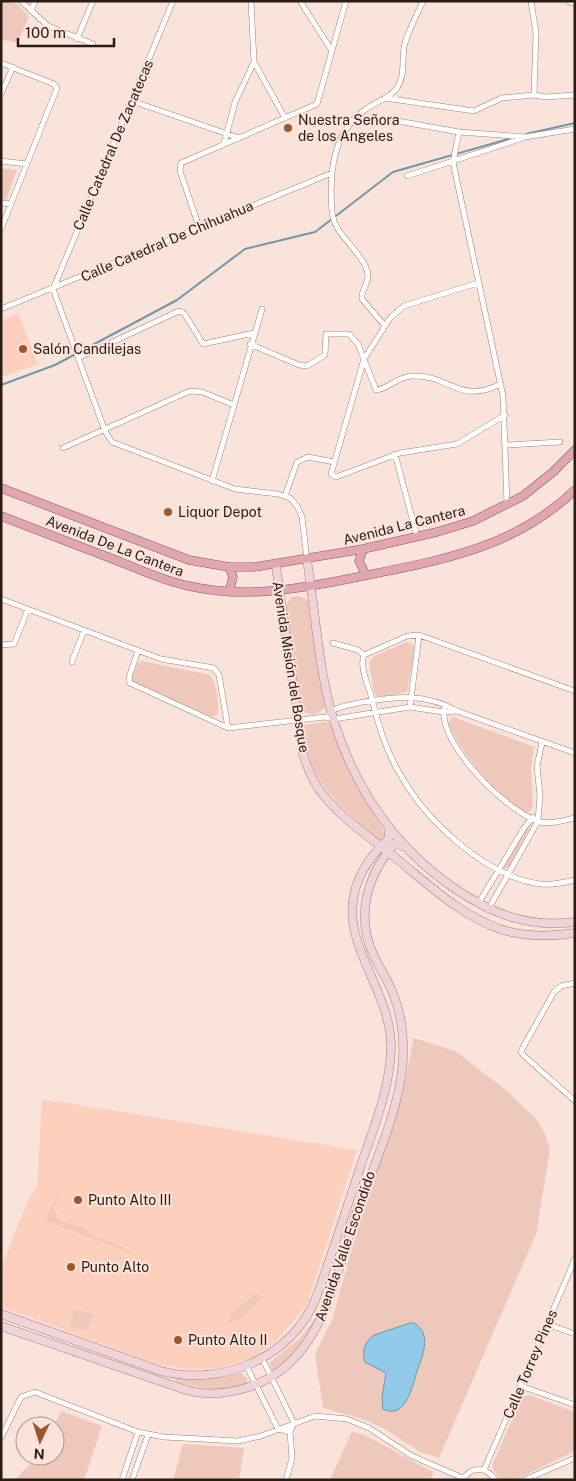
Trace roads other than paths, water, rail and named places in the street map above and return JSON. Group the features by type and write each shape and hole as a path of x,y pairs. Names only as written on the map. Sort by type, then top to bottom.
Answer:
{"main road":[{"name":"Avenida La Cantera","path":"307,560 417,537 474,521 507,505 538,484 575,450"},
{"name":"Avenida De La Cantera","path":"1,488 189,560 229,567 276,566 307,560"},
{"path":"311,586 452,558 482,548 531,523 558,505 575,490"},
{"name":"Avenida De La Cantera","path":"1,516 174,582 229,592 278,591 311,586"},
{"path":"363,549 359,561 366,575"},
{"path":"229,567 233,577 229,592"}],"street":[{"path":"21,1 48,26 93,44"},
{"path":"31,11 35,1"},
{"path":"77,39 94,1"},
{"name":"Calle Catedral De Zacatecas","path":"54,289 173,1"},
{"path":"251,1 254,62 285,118"},
{"path":"300,1 332,51"},
{"path":"199,227 180,166 184,161 317,104 346,1"},
{"path":"385,326 362,299 368,282 367,271 336,225 332,206 332,173 340,137 353,120 364,110 393,93 401,81 406,41 423,1"},
{"path":"531,1 536,33 534,95"},
{"path":"568,1 575,4"},
{"path":"224,144 236,102 254,62"},
{"path":"1,63 13,66 54,84 57,88 1,229"},
{"path":"1,94 13,66"},
{"path":"384,98 474,111 502,98 534,95 546,97 575,95"},
{"path":"132,101 239,138"},
{"path":"353,120 392,120 459,132 526,137"},
{"path":"407,176 526,137 575,129"},
{"path":"459,132 452,162 501,384 505,415 507,505"},
{"path":"1,161 27,164"},
{"name":"Calle Catedral De Chihuahua","path":"1,309 54,289 332,173"},
{"path":"1,202 11,204"},
{"path":"478,283 404,306 394,313 364,359 331,474 336,476 395,454 457,444 505,415"},
{"path":"54,289 104,431 116,445 244,491 288,497 297,506 302,517 319,642 331,710 350,765 389,828 406,847 444,881 478,905 516,920 533,923 575,922"},
{"path":"212,481 250,344 262,309"},
{"path":"78,358 176,312 182,312 200,342 207,345 254,333"},
{"path":"250,344 299,365 307,366 325,355 326,334 343,333 354,337 376,390 410,376 432,379 470,392 485,391 501,384"},
{"path":"62,448 196,390 234,405"},
{"path":"506,445 560,442"},
{"path":"395,454 417,537"},
{"path":"288,497 297,462 308,458 334,462"},
{"name":"Avenida Misión del Bosque","path":"276,566 278,591 303,754 317,786 331,805 450,901 498,928 531,936 556,936 575,933"},
{"path":"1,598 138,650 172,661 216,670 228,728"},
{"path":"1,645 14,644 28,609"},
{"path":"72,662 84,630"},
{"path":"410,707 420,635"},
{"path":"364,655 407,636 420,635 575,691"},
{"path":"333,643 358,650 364,655"},
{"path":"138,650 129,677 130,683 228,728 325,717 334,719 374,711 410,707 443,712 457,711"},
{"path":"364,655 362,664 374,711 390,756 400,775 420,803 454,839 498,870 542,884 575,880"},
{"path":"325,717 331,710 372,701 412,696 445,704 457,711 542,743 575,753"},
{"path":"445,704 443,712 444,725 449,734 469,764 508,804 538,821 555,822 575,818"},
{"path":"488,910 538,821 540,796 537,766 542,743"},
{"path":"478,905 530,818 538,814"},
{"name":"Avenida Valle Escondido","path":"1,1326 194,1392 219,1394 255,1385 273,1376 298,1354 322,1319 399,1086 403,1044 399,1013 391,988 367,940 364,922 365,900 370,880 389,838 389,828"},
{"path":"370,838 373,855"},
{"name":"Avenida Valle Escondido","path":"1,1314 161,1371 186,1376 218,1374 246,1365 262,1358 289,1338 314,1304 386,1087 391,1050 387,1016 381,996 358,949 353,921 356,889 364,868 373,855 394,844 406,847"},
{"path":"378,865 387,860 398,859"},
{"path":"575,983 561,986 554,992 520,1051 573,1099 575,1090"},
{"name":"Calle Torrey Pines","path":"484,1470 574,1260"},
{"path":"547,1324 575,1334"},
{"path":"106,1362 110,1353"},
{"path":"262,1358 273,1376 294,1423 290,1432 292,1458 286,1480"},
{"path":"246,1365 278,1430"},
{"path":"521,1386 575,1405"},
{"path":"1,1438 21,1397 35,1392 148,1435 238,1441 250,1440 294,1423 322,1415 347,1419 369,1428 412,1456 463,1479 470,1471 484,1470 495,1480"},
{"path":"278,1430 290,1432"},
{"path":"122,1480 138,1432"},
{"path":"132,1480 148,1435"},
{"path":"524,1480 575,1458"}],"water":[{"path":"414,1323 423,1332 424,1350 408,1398 398,1410 383,1409 382,1397 386,1373 365,1362 365,1347 368,1340 374,1335"}],"waterway":[{"path":"526,134 575,123"},
{"path":"1,385 55,365 177,300 245,249 315,232 393,172 512,138"}],"place":[{"name":"Nuestra Señora de los Angeles","path":"288,128"},
{"name":"Salón Candilejas","path":"23,349"},
{"name":"Liquor Depot","path":"168,512"},
{"name":"Punto Alto III","path":"78,1200"},
{"name":"Punto Alto","path":"71,1267"},
{"name":"Punto Alto II","path":"178,1340"}]}
